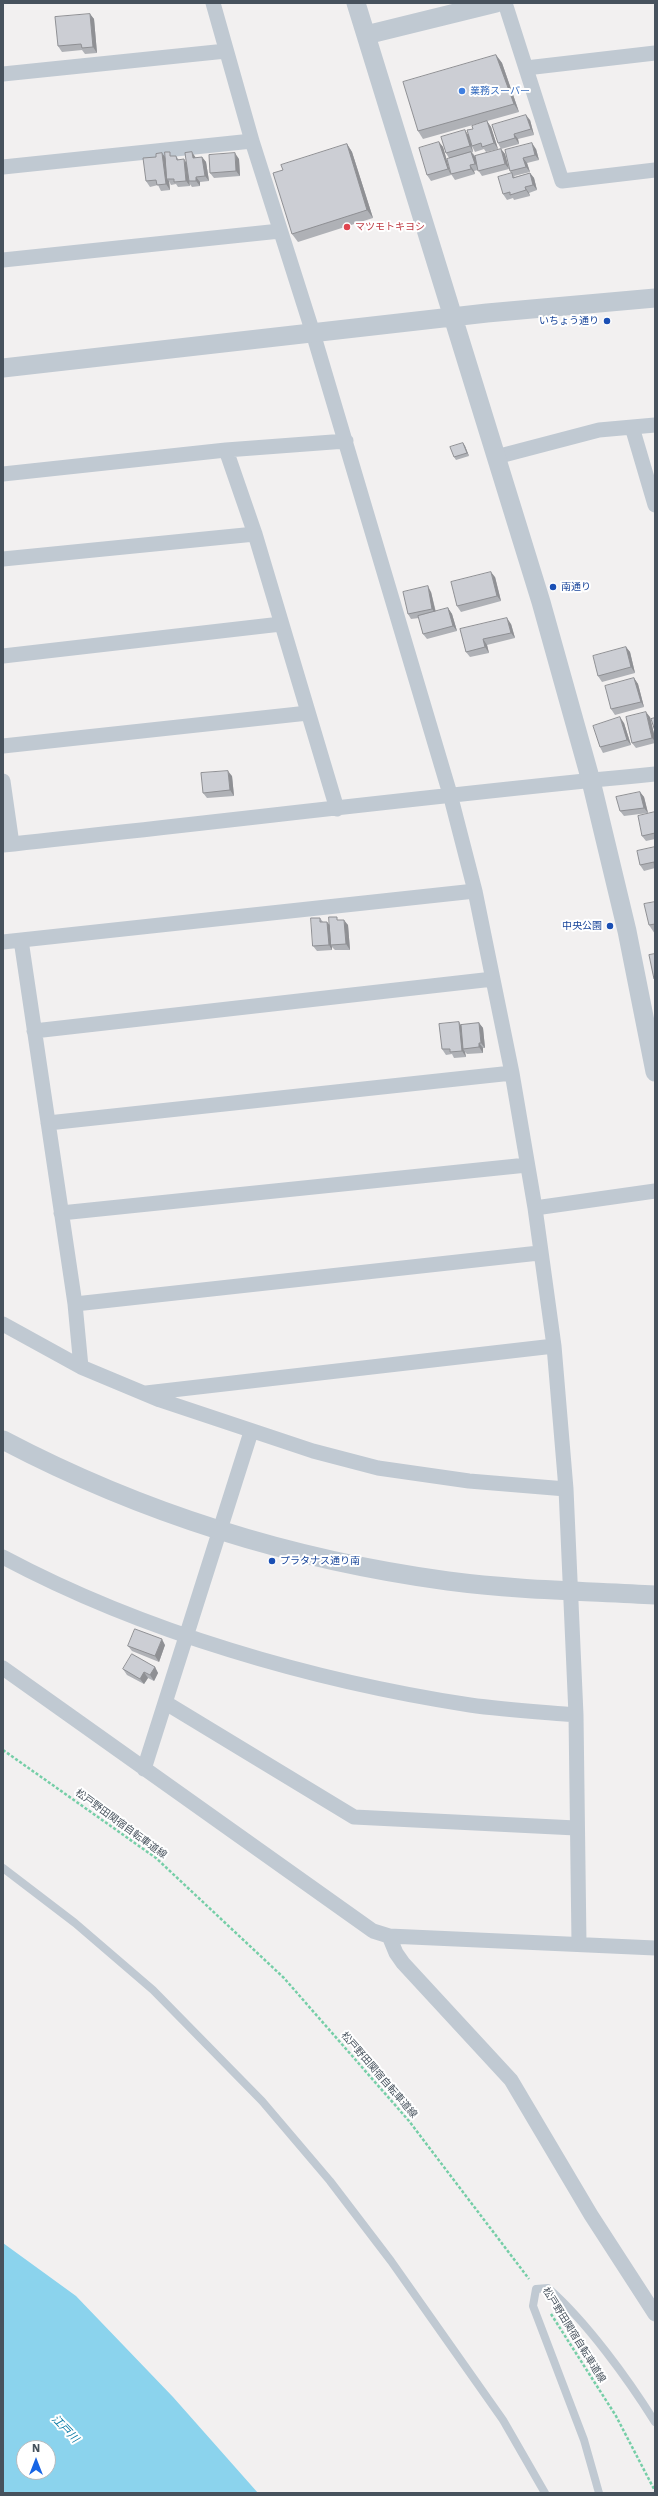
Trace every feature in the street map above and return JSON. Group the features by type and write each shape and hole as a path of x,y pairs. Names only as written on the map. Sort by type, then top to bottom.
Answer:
{"street":[{"path":"213,3 252,141 346,441 450,794 475,891 512,1073 526,1165 535,1208 539,1253 554,1346 566,1489 572,1590 576,1715 576,1828 579,1943"},
{"path":"356,3 540,602 591,781 627,931 655,1072"},
{"path":"366,35 496,3"},
{"path":"505,3 562,180 655,170"},
{"path":"3,74 226,51"},
{"path":"526,68 655,53"},
{"path":"3,167 252,141"},
{"path":"3,260 280,231"},
{"path":"3,368 313,333 655,298"},
{"path":"496,457 578,434 599,430 655,425"},
{"path":"632,427 655,505"},
{"path":"3,474 226,450 346,441"},
{"path":"226,450 255,534 337,809"},
{"path":"3,559 255,534"},
{"path":"3,656 281,624"},
{"path":"3,746 308,713"},
{"path":"3,781 7,845 337,809 450,794 655,774"},
{"path":"3,942 475,891"},
{"path":"21,940 75,1304 82,1367"},
{"path":"34,1031 493,980"},
{"path":"48,1123 512,1073"},
{"path":"61,1213 526,1165"},
{"path":"535,1208 655,1191"},
{"path":"75,1304 539,1253"},
{"path":"3,1324 82,1367 145,1393 251,1432 313,1452 378,1468 469,1481 566,1489"},
{"path":"145,1393 554,1346"},
{"path":"144,1769 251,1432"},
{"path":"3,1440 130,1499 219,1531 277,1547 398,1573 486,1585 655,1595"},
{"path":"3,1558 108,1606 187,1635 280,1664 370,1686 472,1705 576,1715"},
{"path":"3,1668 368,1927 389,1936 579,1943 655,1948"},
{"path":"166,1703 354,1817 576,1828"},
{"path":"389,1936 396,1953 403,1963 511,2080 591,2215 655,2314"}],"lane":[{"path":"3,1868 75,1923 153,1990 262,2101 330,2181 391,2261 503,2420 545,2493"},
{"path":"599,2493 584,2440 533,2306 536,2289 548,2288 570,2308 643,2403 655,2422"}],"path":[{"name":"松戸野田関宿自転車道線","path":"3,1750 156,1858 284,1978 409,2121 501,2240 536,2289 616,2416 655,2491"}],"water":[{"name":"江戸川","path":"3,2243 76,2296 173,2397 258,2493 3,2493"}],"building":[{"path":"90,14 93,47 82,48 81,44 58,46 55,17"},
{"path":"496,55 514,104 418,131 403,82"},
{"path":"526,115 531,129 514,134 515,138 498,143 492,125"},
{"path":"487,121 494,143 482,147 481,143 472,146 467,130 473,129 472,126"},
{"path":"465,130 470,146 446,153 441,137"},
{"path":"439,142 448,169 427,175 419,148"},
{"path":"532,143 535,155 523,158 526,167 510,171 505,150"},
{"path":"347,144 367,210 292,234 273,173 283,170 281,165"},
{"path":"501,149 505,164 478,171 475,156"},
{"path":"165,152 170,152 170,156 176,156 177,160 184,159 186,181 174,182 174,179 167,179"},
{"path":"192,152 193,158 202,157 205,176 196,177 196,181 189,181 185,153"},
{"path":"471,152 475,164 470,165 471,169 451,174 447,159"},
{"path":"162,153 166,184 157,185 156,180 146,181 143,158 156,157 156,154"},
{"path":"235,153 236,171 210,173 209,155"},
{"path":"512,173 513,178 530,173 533,185 525,187 526,190 510,195 510,192 503,194 498,177"},
{"path":"463,443 467,453 454,457 450,447"},
{"path":"491,572 497,596 457,606 451,582"},
{"path":"428,586 432,609 408,614 403,592"},
{"path":"448,608 453,626 423,634 418,616"},
{"path":"507,618 511,633 483,639 485,647 466,652 460,629"},
{"path":"626,647 631,667 598,676 593,656"},
{"path":"634,678 641,702 611,709 605,686"},
{"path":"646,712 652,738 632,743 626,717"},
{"path":"620,717 627,740 600,747 593,726"},
{"path":"655,718 655,731 651,719"},
{"path":"228,771 230,790 203,793 201,773"},
{"path":"640,792 644,808 620,811 616,797"},
{"path":"655,812 655,833 642,836 638,816"},
{"path":"655,847 655,868 654,862 640,865 637,851"},
{"path":"655,902 655,924 649,925 644,904"},
{"path":"329,917 337,917 337,920 344,920 346,944 331,945"},
{"path":"311,918 320,918 320,922 327,922 329,945 313,946"},
{"path":"655,954 655,979 654,979 649,955"},
{"path":"459,1022 462,1051 450,1052 450,1049 442,1049 439,1024"},
{"path":"479,1023 481,1043 479,1043 479,1047 463,1049 461,1025"},
{"path":"135,1629 162,1639 155,1656 128,1646"},
{"path":"132,1654 155,1667 150,1675 144,1672 140,1679 123,1669"}],"place":[{"name":"業務スーパー","path":"462,91"},
{"name":"マツモトキヨシ","path":"347,227"},
{"name":"いちょう通り","path":"607,321"},
{"name":"南通り","path":"553,587"},
{"name":"中央公園","path":"610,926"},
{"name":"プラタナス通り南","path":"272,1561"}]}
